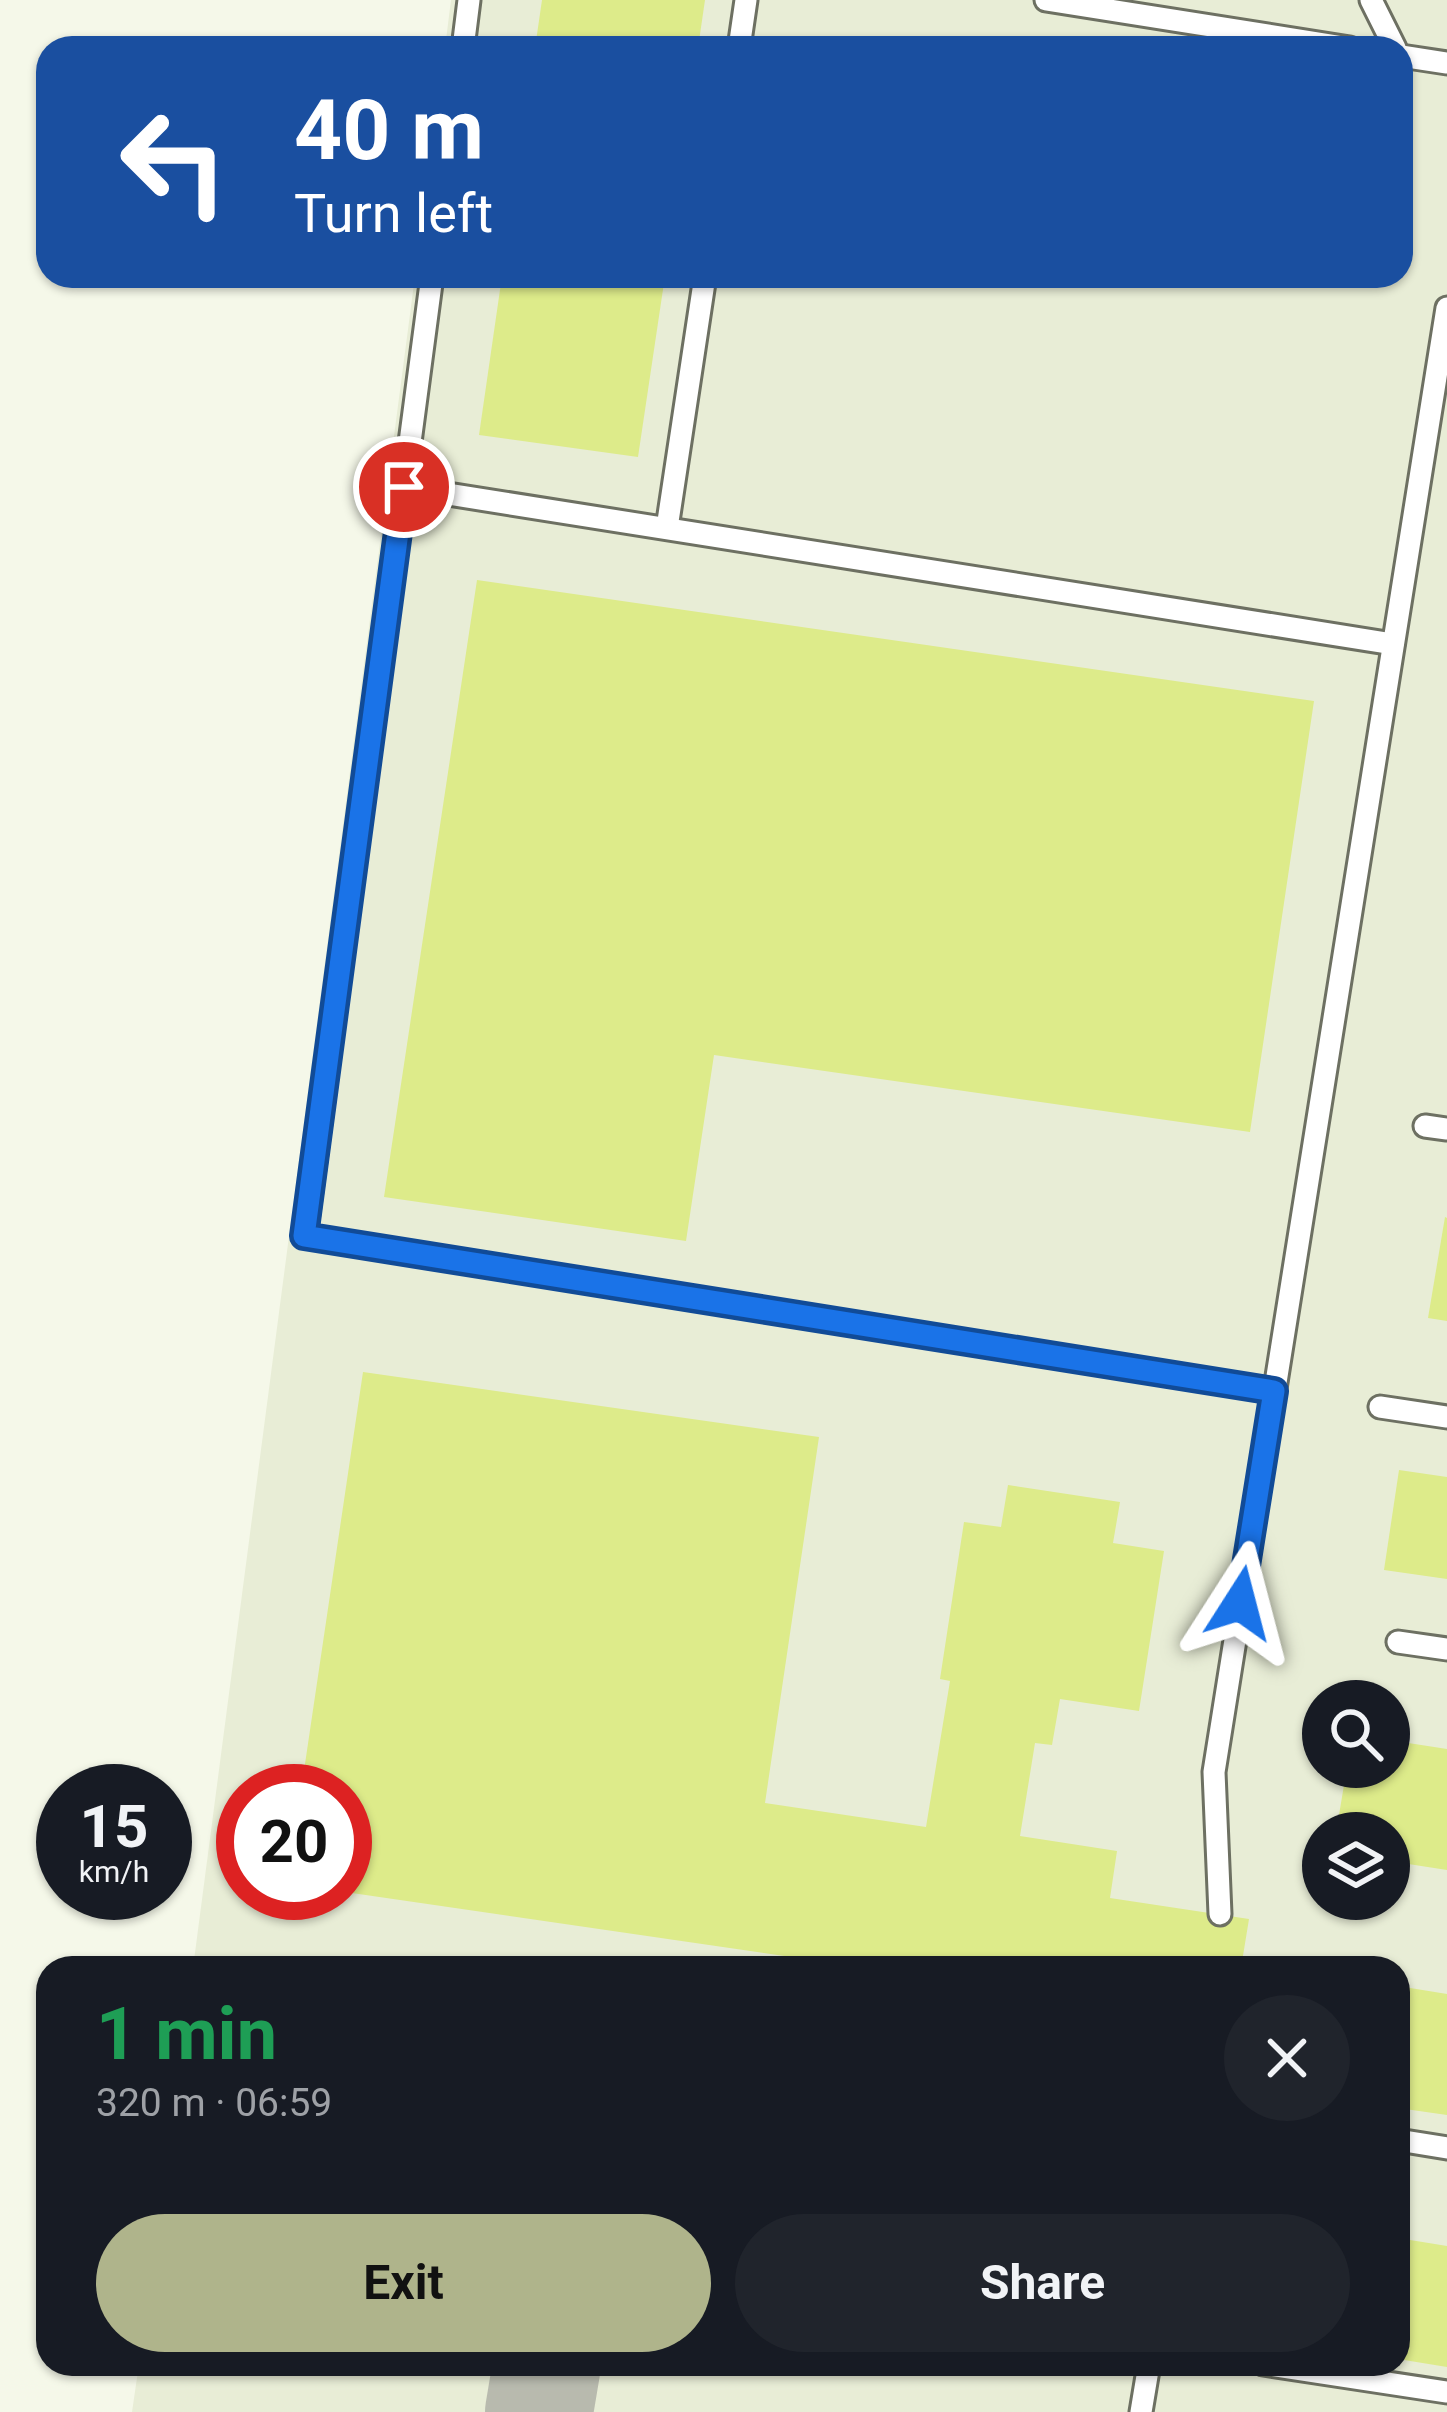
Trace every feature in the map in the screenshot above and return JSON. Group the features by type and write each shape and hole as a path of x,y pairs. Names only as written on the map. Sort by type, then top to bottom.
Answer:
{"lane":[{"path":"464,36 469,0"},
{"path":"741,36 746,0"},
{"path":"1046,0 1275,36"},
{"path":"1371,0 1389,36"},
{"path":"1413,58 1447,63"},
{"path":"430,288 304,1236 1274,1391"},
{"path":"667,529 703,288"},
{"path":"1220,1915 1214,1772 1447,308"},
{"path":"404,487 1394,644"},
{"path":"1380,1407 1447,1417"},
{"path":"1398,1642 1447,1649"},
{"path":"1410,2142 1447,2148"},
{"path":"1141,2412 1147,2376"},
{"path":"1342,2376 1447,2392"}],"shaded area":[{"path":"451,0 1447,0 1447,2412 132,2412 137,2376 1410,2376 1410,1956 195,1956 216,1793 216,1920 372,1920 372,1764 220,1764 413,288 1413,288 1413,36 446,36"}],"building":[{"path":"542,0 705,0 700,36 537,36"},
{"path":"500,288 663,288 638,457 479,435"},
{"path":"477,580 1314,701 1250,1132 714,1055 686,1241 384,1197"},
{"path":"1447,1218 1447,1321 1428,1318"},
{"path":"363,1372 819,1437 765,1803 926,1827 950,1681 940,1679 964,1522 1001,1527 1008,1485 1120,1502 1113,1543 1164,1551 1139,1711 1060,1699 1052,1745 1035,1743 1020,1836 1117,1851 1110,1898 1249,1919 1243,1956 785,1956 372,1896 372,1764 305,1764"},
{"path":"1399,1470 1447,1477 1447,1579 1384,1570"},
{"path":"1410,1743 1447,1749 1447,1870 1410,1864 1410,1812 1340,1812 1344,1788 1410,1788"},
{"path":"1410,1988 1447,1994 1447,2115 1410,2110"},
{"path":"1410,2240 1447,2246 1447,2367 1410,2361"}],"taxiway":[{"path":"539,2412 545,2376"}],"route":[{"path":"404,487 304,1236 1274,1391 1240,1603"}]}
